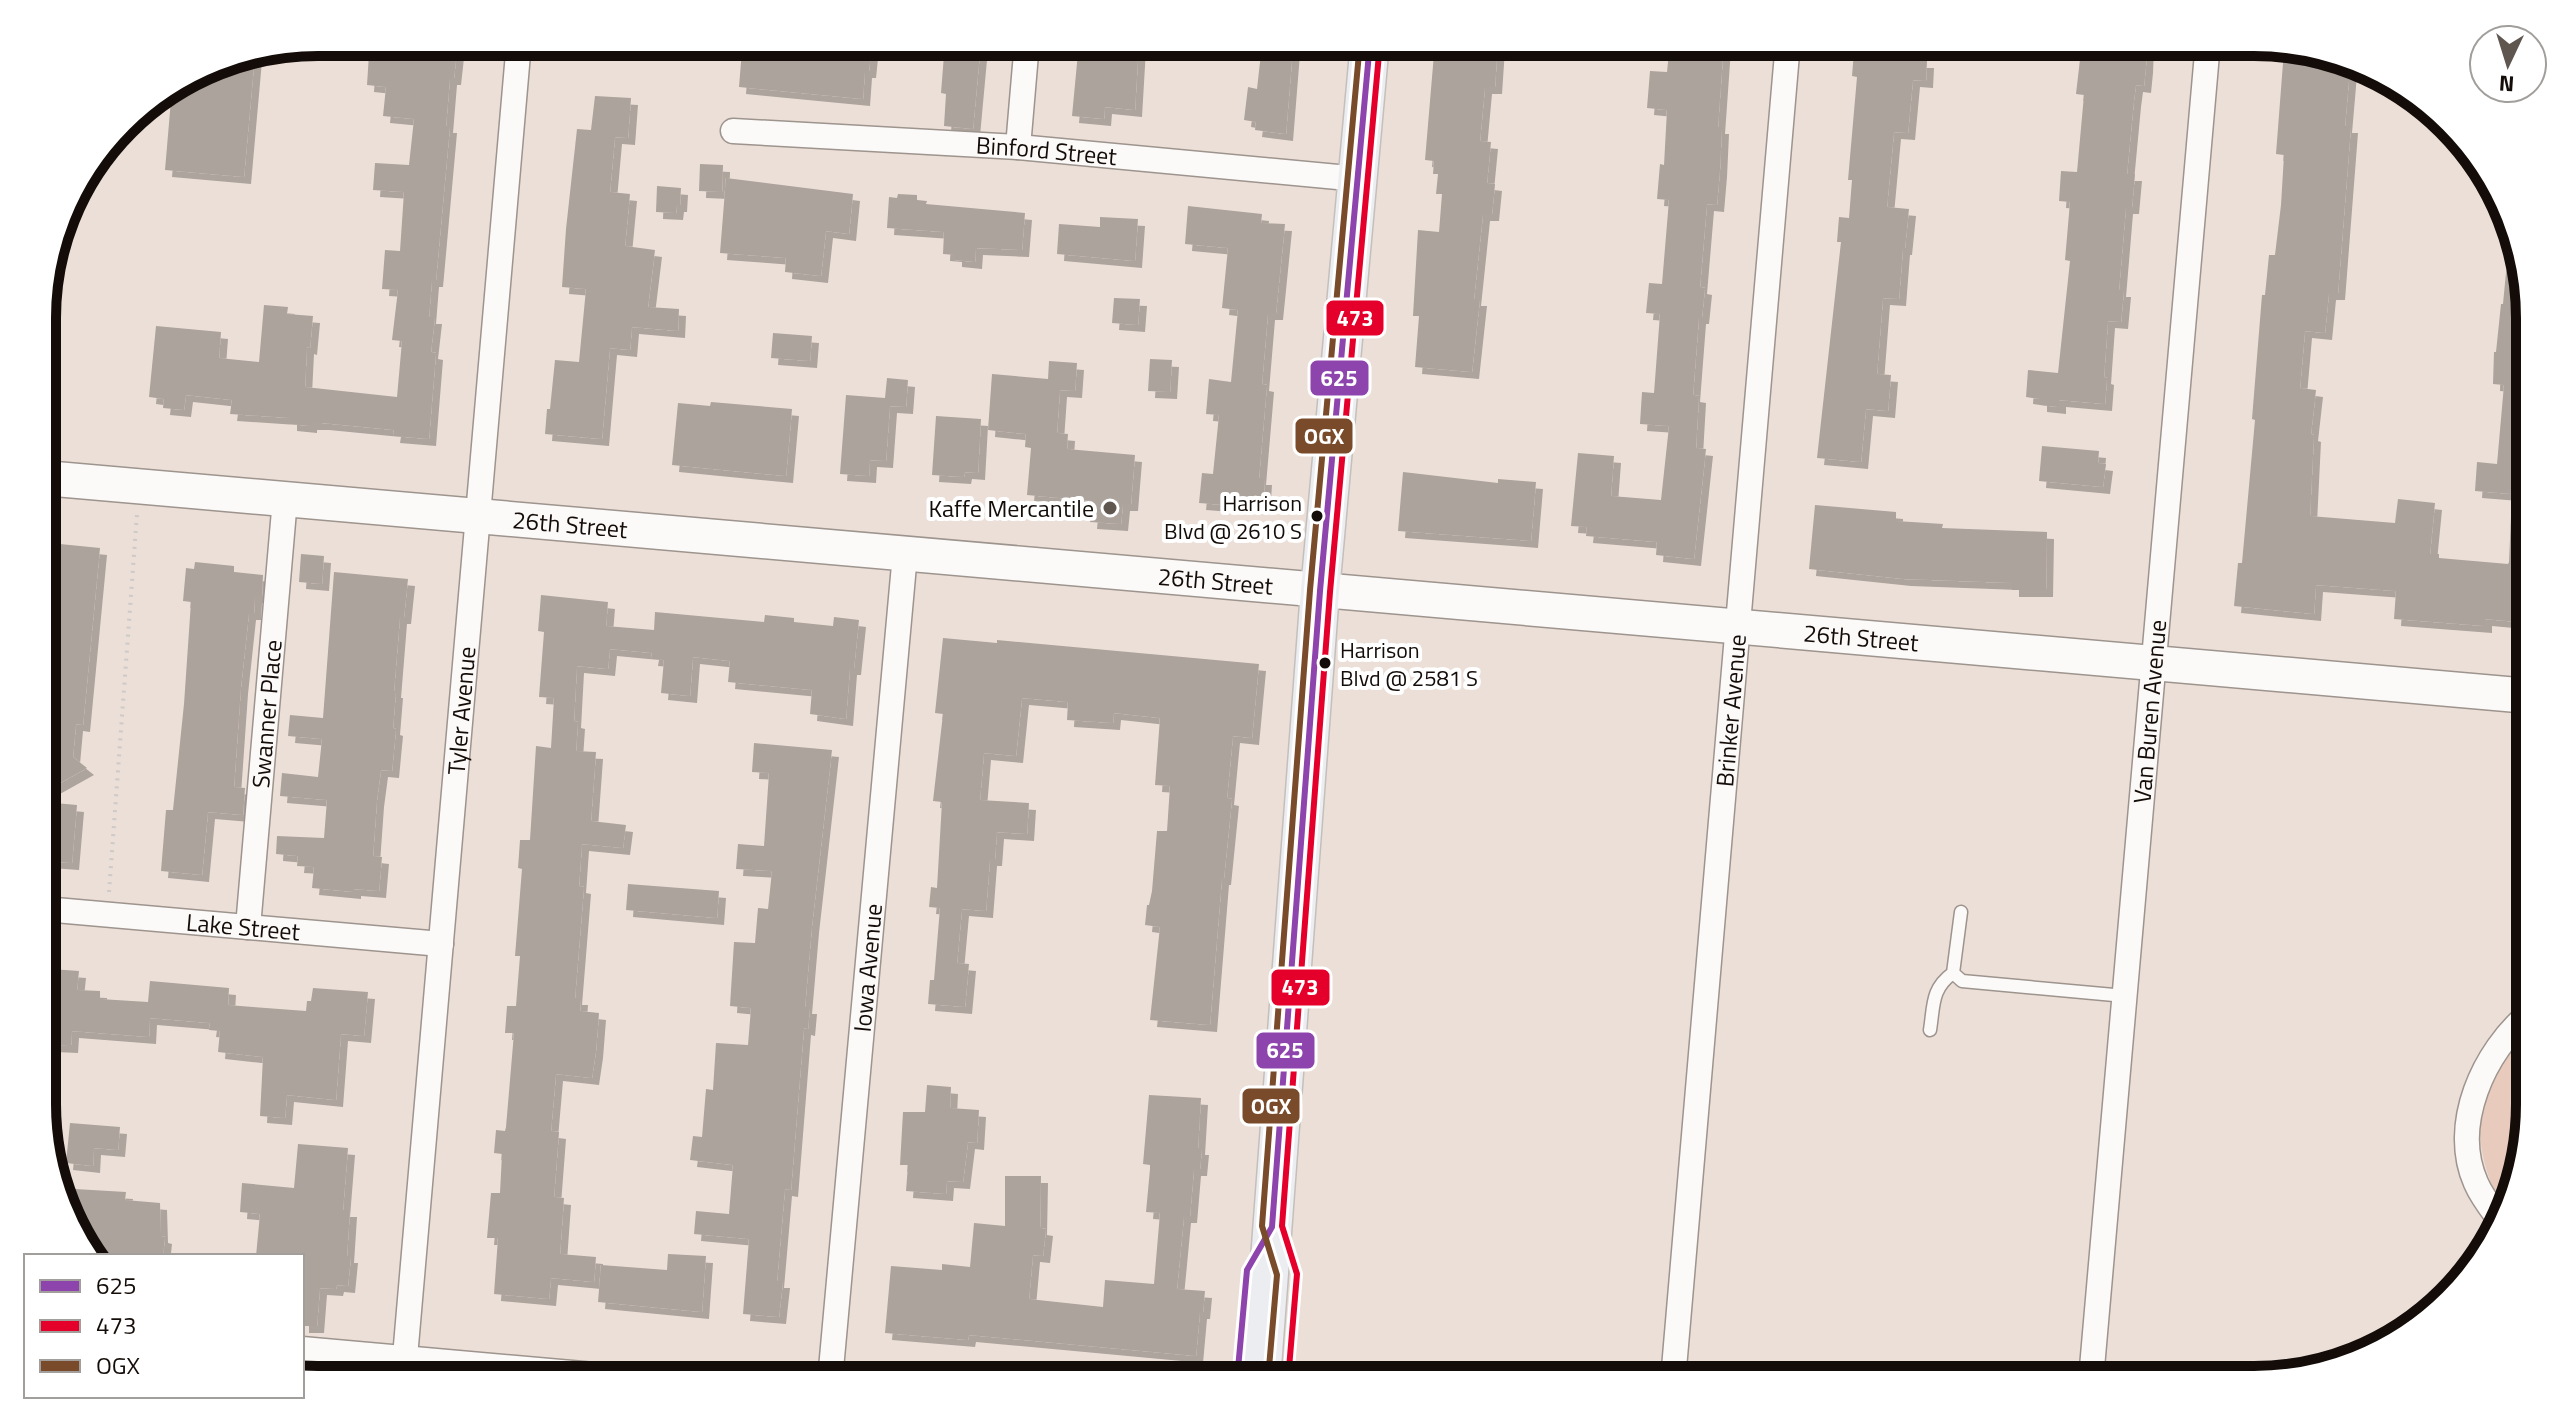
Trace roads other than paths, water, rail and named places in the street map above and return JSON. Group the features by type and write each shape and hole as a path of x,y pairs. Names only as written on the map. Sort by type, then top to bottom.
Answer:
{"main road":[{"path":"1262,1366 1320,591 1369,56"},
{"path":"1238,1366 1247,1270 1272,1227"},
{"path":"1272,1227 1287,1274 1279,1366"}],"street":[{"name":"Brinker Avenue","path":"1674,1365 1787,56"},
{"name":"Van Buren Avenue","path":"2092,1365 2207,56"},
{"name":"Tyler Avenue","path":"404,1366 518,57"},
{"path":"1018,147 1026,57"},
{"name":"Binford Street","path":"733,131 1018,147 1359,179"},
{"name":"26th Street","path":"56,479 2515,695"},
{"name":"Swanner Place","path":"248,927 285,499"},
{"name":"Iowa Avenue","path":"831,1366 905,554"},
{"name":"Lake Street","path":"56,910 441,944"},
{"path":"2493,1210 2475,1181 2469,1156 2471,1102 2478,1080 2494,1052 2515,1029"},
{"path":"304,1349 389,1366"}],"lane":[{"path":"1930,1030 1935,993 1941,982 1953,973 1961,912"},
{"path":"1953,973 1962,981 2125,996"}],"place":[{"name":"Kaffe Mercantile","path":"1110,508"},
{"name":"Harrison Blvd @ 2610 S","path":"1317,516"},
{"name":"Harrison Blvd @ 2581 S","path":"1325,663"}]}
